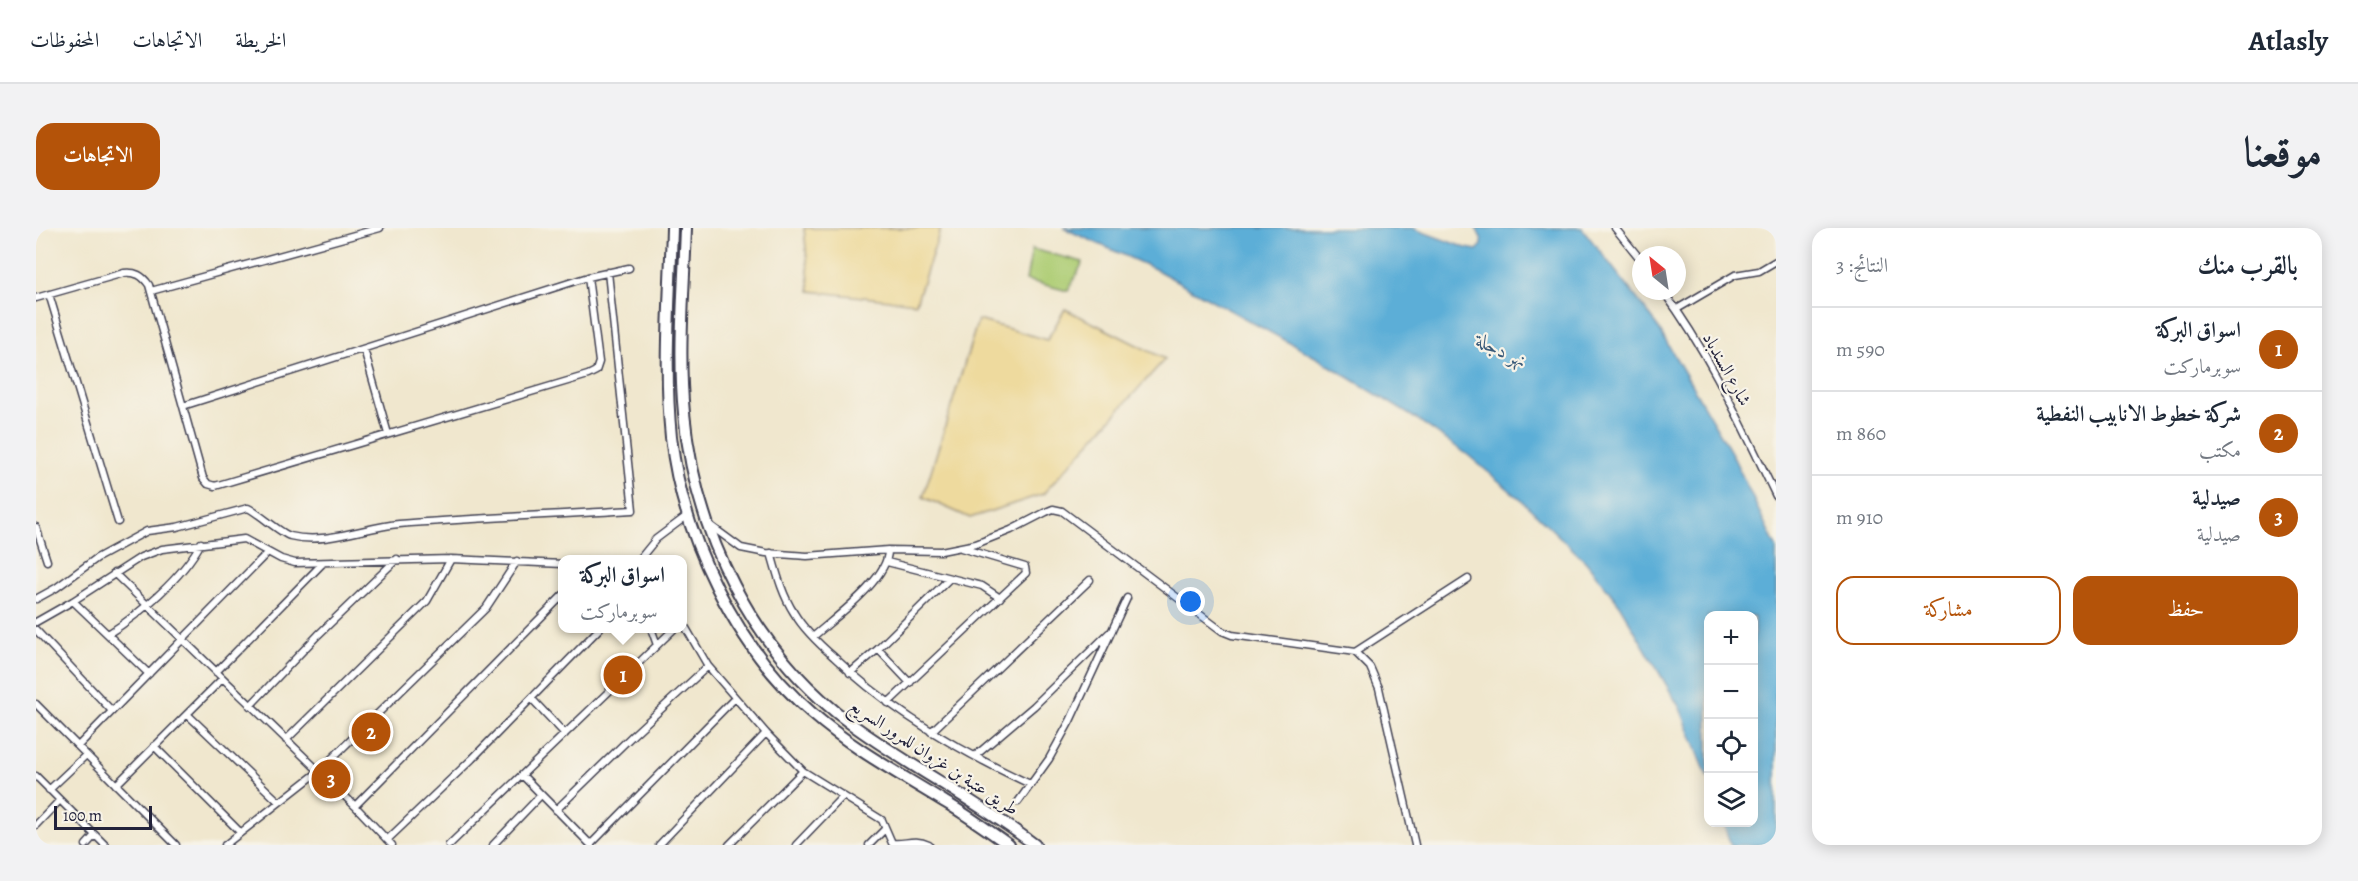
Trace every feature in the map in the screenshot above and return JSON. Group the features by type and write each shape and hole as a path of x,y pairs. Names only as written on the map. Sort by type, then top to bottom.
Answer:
{"highway":[{"name":"طريق عتبة بن غزوان للمرور السريع","path":"672,228 669,393 672,438 683,496 689,514 706,562 732,615 764,661 812,714 873,759 946,803 1009,845"},
{"name":"طريق عتبة بن غزوان للمرور السريع","path":"686,228 682,392 686,435 697,493 706,522 719,555 746,608 768,640 803,682 859,729 975,803 1035,845"}],"street":[{"path":"151,291 380,228"},
{"path":"1615,228 1632,250"},
{"path":"1677,309 1735,275 1759,271 1776,261"},
{"path":"183,406 588,277 629,267"},
{"path":"36,298 133,272 143,276 151,291 203,478 208,484 215,486 596,371 599,362 588,277"},
{"path":"36,599 56,588 97,558 147,531 177,527 248,508 262,515 287,535 304,538 354,534 396,524 633,510 608,272"},
{"path":"49,294 118,522"},
{"name":"شارع السندباد","path":"1670,300 1718,379 1776,496"},
{"path":"364,349 388,434"},
{"path":"706,522 741,548 807,556 888,550 941,551 960,548 992,538 1053,509 1062,511 1222,631 1232,635 1355,652 1370,667 1379,688 1416,845"},
{"path":"643,555 656,539 689,514"},
{"path":"36,527 47,561"},
{"path":"36,622 141,557 162,549 201,543 244,539 281,559 295,563 452,559 558,564"},
{"path":"108,634 147,605 190,560 201,543"},
{"path":"888,703 1026,573 1025,567 960,548"},
{"path":"813,637 861,594 887,562 888,550"},
{"path":"78,746 268,552"},
{"path":"771,553 778,581 795,615 813,637 850,673 888,703 931,732 1030,784"},
{"path":"250,706 318,635 397,559"},
{"path":"286,740 427,601 452,559"},
{"path":"225,845 318,772 486,608 517,561"},
{"path":"887,562 982,586 1000,598"},
{"path":"216,672 323,563"},
{"path":"114,573 390,842 595,633"},
{"path":"850,673 878,649 950,578"},
{"path":"1355,652 1468,579"},
{"path":"931,732 1090,580"},
{"path":"1018,802 1049,759 1070,722 1127,598"},
{"path":"355,806 558,600"},
{"path":"73,601 149,674"},
{"path":"975,756 1034,706 1114,627"},
{"path":"36,630 112,711"},
{"path":"687,630 708,666 766,733 803,771 882,820 892,843 898,845 913,841 929,845"},
{"path":"653,633 657,645"},
{"path":"449,845 670,633"},
{"path":"878,649 909,683"},
{"path":"556,810 708,666"},
{"path":"116,785 222,679"},
{"path":"522,775 591,845 735,698"},
{"path":"532,699 565,734"},
{"path":"36,704 176,845"},
{"path":"187,714 279,802"},
{"path":"659,845 766,733"},
{"path":"154,746 240,832"},
{"path":"49,790 86,755"},
{"path":"729,845 803,771"},
{"path":"36,776 105,845"},
{"path":"493,845 541,795"},
{"path":"796,845 843,796"},
{"path":"36,825 59,801"},
{"path":"869,845 885,829"},
{"path":"86,845 95,835"}],"green space":[{"path":"1032,249 1083,262 1068,291 1026,280"}],"sand":[{"path":"804,228 941,228 916,303 810,291"},
{"path":"1065,309 1165,359 1043,494 970,518 923,497 978,320 1047,340"}],"water":[{"name":"نهر دجلة","path":"1063,228 1412,228 1477,250 1482,245 1482,240 1476,228 1582,228 1632,292 1632,300 1638,300 1653,319 1731,452 1776,547 1776,845 1731,845 1724,827 1758,827 1758,611 1704,611 1704,768 1680,708 1619,604 1586,562 1520,499 1468,455 1418,420 1319,359 1155,269"}],"place":[{"name":"اسواق البركة","path":"623,675"},
{"name":"شركة خطوط الانابيب النفطية","path":"371,732"},
{"name":"صيدلية","path":"331,779"}]}
